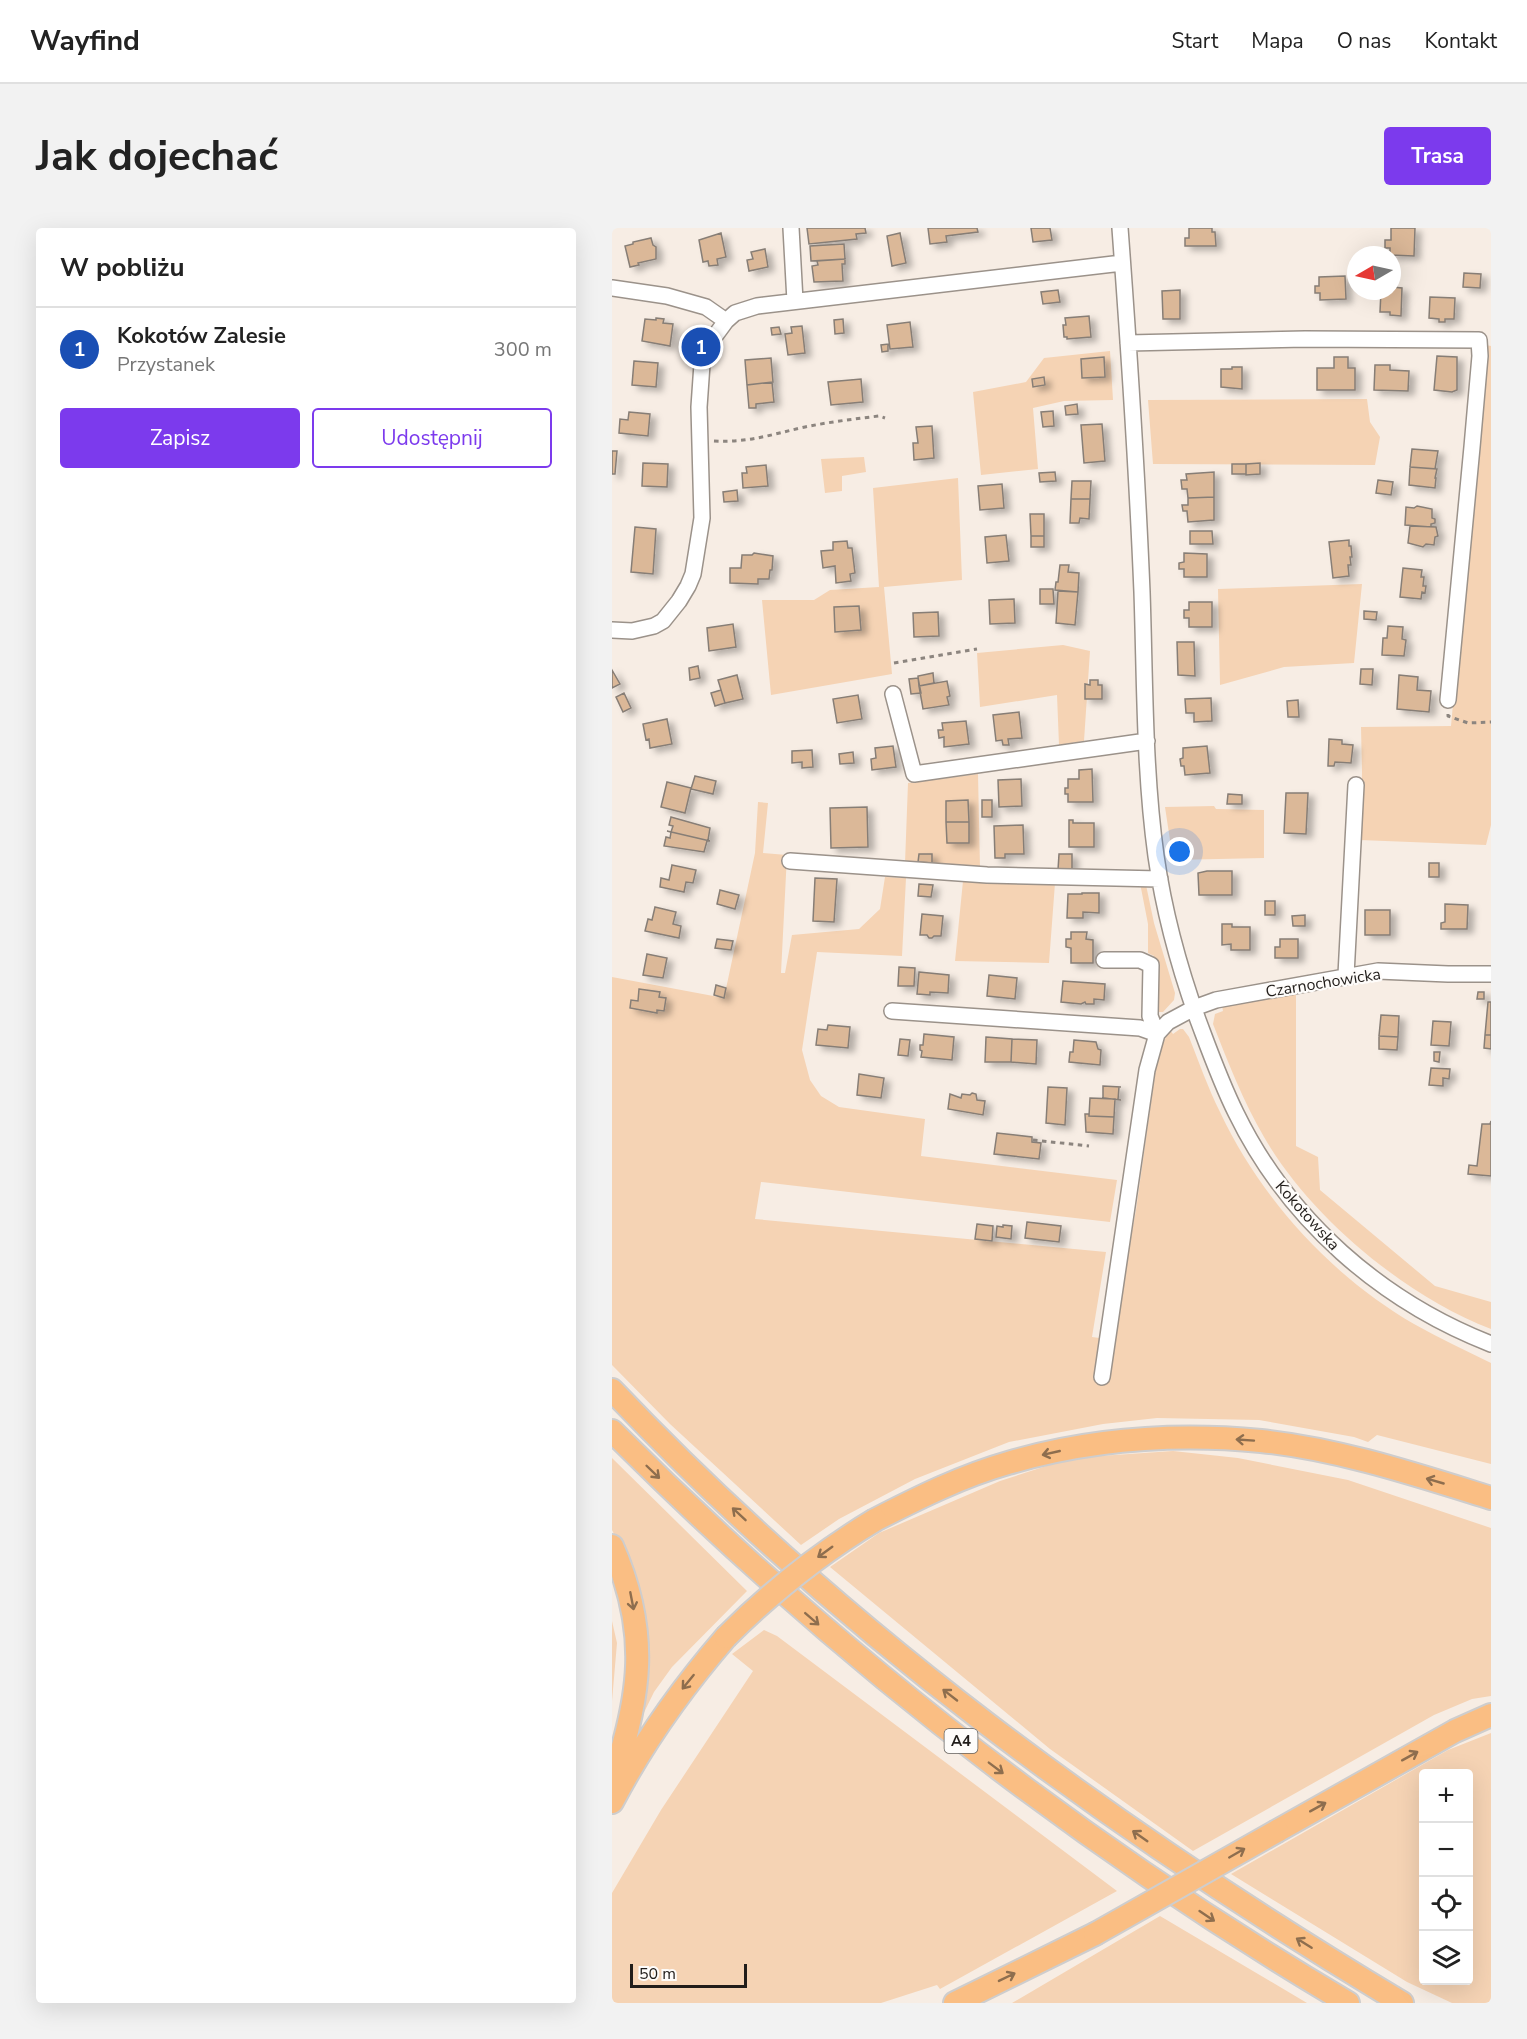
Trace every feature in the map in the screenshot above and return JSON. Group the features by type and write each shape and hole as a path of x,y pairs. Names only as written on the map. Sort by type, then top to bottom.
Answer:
{"highway":[{"name":"A4","path":"612,1390 782,1554 848,1612 1022,1752 1164,1853 1402,2003"},
{"name":"A4","path":"612,1431 757,1570 851,1653 972,1750 1160,1885 1215,1922 1348,2003"},
{"path":"612,1802 652,1732 685,1685 751,1612 810,1562 875,1520 922,1496 1008,1463 1104,1443 1177,1437 1263,1442 1309,1449 1365,1462 1491,1498"},
{"path":"612,1546 630,1593 639,1655 631,1718 612,1782"},
{"path":"955,2003 1095,1934 1455,1731 1491,1715"},
{"path":"1353,1974 1422,2003"}],"street":[{"path":"791,228 795,301"},
{"name":"Kokotowska","path":"1120,228 1142,589 1147,741 1153,823 1167,917 1196,1013 1221,1080 1252,1144 1273,1176 1314,1227 1353,1263 1394,1294 1436,1320 1491,1344"},
{"path":"612,630 632,631 654,626 663,621 680,601 693,574 702,518 699,407 702,364 712,340 735,313 746,308 795,301 1122,263"},
{"path":"612,288 667,296 706,307 726,321"},
{"path":"1128,343 1305,339 1479,340 1480,356 1448,700"},
{"path":"893,694 914,774 1147,741"},
{"path":"1346,975 1356,785"},
{"path":"790,861 987,875 1160,879"},
{"path":"1102,1377 1147,1070 1157,1034 1150,1016 1151,965 1140,960 1104,960"},
{"name":"Czarnochowicka","path":"1157,1034 1167,1022 1196,1013 1222,998 1346,975 1378,971 1491,974"},
{"path":"892,1011 1140,1028 1157,1034"}],"path":[{"path":"700,440 734,442 763,438 827,422 879,416 885,418"},
{"path":"894,663 977,649"},
{"path":"1448,700 1448,716 1468,723 1491,722"},
{"path":"1033,1140 1089,1146"}],"shaded area":[{"path":"1486,345 1491,346 1491,825 1486,845 1360,840 1361,727 1451,726"},
{"path":"1110,351 1113,400 1064,401 1033,408 1038,469 981,475 973,392 1026,382 1044,358"},
{"path":"1367,399 1370,422 1380,437 1375,465 1153,464 1148,400"},
{"path":"864,457 866,472 842,476 842,491 825,493 821,459"},
{"path":"958,478 962,580 884,587 892,674 771,695 762,600 814,600 830,590 879,587 873,488"},
{"path":"1362,584 1354,663 1284,667 1220,685 1218,589"},
{"path":"1063,645 1090,651 1084,741 1059,745 1057,695 980,707 977,653"},
{"path":"978,774 980,868 905,863 908,783"},
{"path":"758,802 768,803 763,853 787,855 781,973 785,973 792,935 859,929 880,909 885,877 906,878 902,956 817,952 802,1050 810,1080 821,1096 839,1107 925,1119 921,1156 1117,1180 1110,1222 761,1182 755,1219 1106,1252 1092,1337 1115,1340 1158,1052 1170,1030 1173,1034 1183,1029 1189,1037 1220,1112 1237,1144 1256,1175 1301,1233 1354,1283 1384,1305 1423,1329 1491,1363 1491,1464 1377,1435 1368,1442 1354,1437 1259,1420 1157,1418 1103,1424 1009,1442 915,1479 839,1519 801,1545 670,1424 612,1365 612,977 724,998 755,853"},
{"path":"1214,806 1216,809 1264,810 1264,858 1173,860 1165,807"},
{"path":"963,881 1055,883 1049,963 955,961"},
{"path":"1140,883 1146,885 1154,923 1175,993 1174,1000 1163,1012 1158,1012 1154,1008 1154,956 1148,953 1148,924"},
{"path":"1296,992 1296,1146 1318,1157 1320,1190 1435,1286 1491,1302 1491,1329 1458,1315 1426,1296 1362,1251 1307,1196 1283,1167 1264,1137 1224,1053 1213,1024 1215,1014 1223,1011 1222,1006"},
{"path":"1173,1451 1238,1458 1348,1480 1491,1528 1491,1696 1472,1699 1434,1715 1193,1851 1050,1749 830,1567 879,1533 1000,1481 1071,1458"},
{"path":"612,1458 747,1591 672,1667 654,1692 635,1731 630,1565 612,1530"},
{"path":"612,1621 617,1643 612,1701"},
{"path":"764,1630 777,1636 1117,1891 940,1989 937,1985 881,2003 612,2003 612,1893 661,1810 753,1671 732,1654"},
{"path":"1491,1733 1491,2003 1452,2003 1407,1982 1231,1874 1448,1750"},
{"path":"1160,1916 1307,2003 1012,2003"}],"building":[{"path":"807,228 865,228 866,233 856,234 857,239 809,244"},
{"path":"928,228 977,228 978,232 946,236 947,242 930,244"},
{"path":"1031,228 1050,228 1052,240 1033,242"},
{"path":"1189,228 1212,228 1212,232 1215,232 1216,246 1185,246 1185,238 1189,238"},
{"path":"1391,228 1415,228 1414,256 1401,255 1401,246 1385,246 1385,240 1391,240"},
{"path":"721,233 726,257 717,259 718,265 709,266 708,261 703,262 699,240"},
{"path":"900,233 906,263 892,266 887,236"},
{"path":"651,238 656,247 656,259 630,267 625,246"},
{"path":"844,244 845,259 811,261 810,246"},
{"path":"765,249 768,267 749,271 747,260 753,259 751,252"},
{"path":"845,259 845,264 842,264 843,281 814,282 812,266 818,265 817,261"},
{"path":"1464,273 1481,274 1480,288 1463,287"},
{"path":"1345,276 1346,299 1320,300 1320,293 1315,293 1315,286 1319,286 1319,277"},
{"path":"1402,288 1401,316 1390,315 1390,312 1380,312 1381,300 1401,300"},
{"path":"1058,290 1060,302 1043,304 1041,292"},
{"path":"1180,290 1180,319 1163,319 1162,291"},
{"path":"1430,297 1455,298 1454,319 1439,322 1439,319 1429,318"},
{"path":"1089,316 1091,337 1067,339 1064,337 1065,318"},
{"path":"656,318 664,319 663,323 673,324 670,346 642,341 645,319 656,320"},
{"path":"843,319 844,333 835,334 834,320"},
{"path":"910,322 913,347 890,349 887,325"},
{"path":"802,326 805,353 788,355 785,334 792,333 791,327"},
{"path":"779,327 781,334 772,335 771,328"},
{"path":"888,344 888,351 882,352 881,345"},
{"path":"1437,356 1457,357 1457,390 1452,392 1434,390"},
{"path":"1104,357 1105,377 1082,378 1081,359"},
{"path":"1334,357 1348,357 1348,368 1355,368 1355,390 1317,390 1317,368 1334,368"},
{"path":"771,358 773,382 747,385 745,360"},
{"path":"634,361 658,363 656,387 632,385"},
{"path":"1375,365 1390,365 1390,370 1409,371 1408,391 1374,390"},
{"path":"1232,367 1242,367 1242,389 1221,387 1221,369 1232,369"},
{"path":"1044,377 1045,385 1033,387 1032,379"},
{"path":"861,379 863,402 831,405 828,382"},
{"path":"772,382 774,402 756,404 756,408 749,408 747,385"},
{"path":"1077,404 1078,414 1066,415 1065,406"},
{"path":"1053,411 1054,426 1043,427 1041,412"},
{"path":"629,412 650,414 648,436 619,433 620,419 628,420"},
{"path":"1102,424 1105,461 1084,463 1081,425"},
{"path":"932,426 934,458 914,460 913,443 918,443 916,427"},
{"path":"1412,449 1438,451 1435,469 1410,467"},
{"path":"612,451 617,451 615,474 612,474"},
{"path":"643,463 668,464 667,487 642,486"},
{"path":"1260,463 1260,474 1246,475 1246,464"},
{"path":"1232,464 1246,464 1246,474 1232,474"},
{"path":"766,465 768,486 743,488 742,473 747,473 746,467"},
{"path":"1410,467 1437,469 1435,488 1409,485"},
{"path":"1055,472 1056,481 1040,482 1039,473"},
{"path":"1214,472 1214,497 1188,498 1187,489 1182,489 1181,480 1187,480 1186,474"},
{"path":"1378,480 1393,482 1391,495 1376,493"},
{"path":"1072,481 1091,481 1090,499 1071,499"},
{"path":"1002,484 1004,508 980,510 978,486"},
{"path":"737,490 738,501 724,502 723,492"},
{"path":"1214,497 1214,520 1188,522 1187,511 1183,511 1182,505 1188,505 1188,498"},
{"path":"1071,499 1090,499 1089,519 1080,518 1079,523 1070,523"},
{"path":"1417,506 1432,509 1432,518 1435,519 1435,523 1431,524 1431,527 1405,525 1406,507"},
{"path":"1030,514 1044,514 1044,536 1031,536"},
{"path":"1410,526 1436,527 1438,536 1435,537 1434,545 1426,544 1423,547 1408,543"},
{"path":"635,527 656,529 653,574 631,572"},
{"path":"1190,531 1212,531 1213,544 1190,544"},
{"path":"1006,535 1009,561 987,563 985,537"},
{"path":"1031,536 1044,536 1044,547 1031,547"},
{"path":"1349,540 1352,557 1350,557 1351,565 1348,565 1349,576 1333,578 1329,542"},
{"path":"847,541 848,548 852,548 855,573 850,574 851,581 836,583 835,566 823,568 821,551 833,550 833,542"},
{"path":"754,553 773,556 769,579 758,579 758,584 730,583 730,568 741,568 742,555"},
{"path":"1184,553 1207,554 1207,577 1184,577 1184,569 1179,569 1179,563 1184,562"},
{"path":"1060,565 1069,565 1068,572 1079,573 1078,592 1055,590"},
{"path":"1403,568 1422,570 1423,586 1426,586 1421,599 1400,597"},
{"path":"1040,589 1053,589 1054,604 1040,604"},
{"path":"1058,591 1078,592 1075,625 1056,623"},
{"path":"1014,599 1015,623 990,624 989,600"},
{"path":"1189,602 1212,602 1212,627 1189,627 1189,618 1184,618 1184,610 1189,610"},
{"path":"859,606 861,630 835,632 834,607"},
{"path":"1364,611 1377,612 1376,620 1364,619"},
{"path":"938,612 939,636 914,637 913,613"},
{"path":"733,624 736,647 709,651 707,628"},
{"path":"1388,626 1403,627 1402,639 1406,640 1404,656 1382,655 1383,638 1387,638"},
{"path":"1177,642 1194,642 1195,676 1178,675"},
{"path":"698,666 700,678 690,680 689,668"},
{"path":"1361,669 1373,669 1372,685 1360,684"},
{"path":"612,670 620,684 612,688"},
{"path":"933,673 934,683 919,686 918,676"},
{"path":"737,675 743,699 725,703 718,680"},
{"path":"1399,675 1418,677 1417,690 1431,691 1429,712 1397,709"},
{"path":"918,678 921,693 911,694 909,679"},
{"path":"1090,680 1098,680 1098,685 1102,685 1102,699 1085,699 1085,684 1090,685"},
{"path":"947,681 949,705 923,709 919,686"},
{"path":"721,690 725,703 715,706 711,693"},
{"path":"624,693 631,708 623,712 616,697"},
{"path":"858,695 862,719 837,723 833,699"},
{"path":"1211,698 1212,721 1194,722 1194,713 1186,713 1185,699"},
{"path":"1298,700 1299,717 1288,717 1287,701"},
{"path":"1019,712 1022,738 1008,739 1009,745 1003,745 1002,740 996,741 993,715"},
{"path":"667,719 672,744 650,748 643,724"},
{"path":"966,721 969,744 944,747 944,737 939,738 938,730 943,730 942,723"},
{"path":"1329,739 1342,740 1342,744 1353,745 1351,763 1335,762 1334,766 1328,766"},
{"path":"893,746 896,767 872,770 871,759 876,758 875,748"},
{"path":"1207,746 1210,773 1185,775 1180,759 1183,758 1183,748"},
{"path":"812,750 813,767 802,768 802,762 792,763 792,751"},
{"path":"853,752 854,763 840,764 839,754"},
{"path":"1092,769 1093,802 1068,802 1065,788 1068,788 1068,779 1079,779 1079,770"},
{"path":"695,776 716,781 713,794 691,789"},
{"path":"1021,779 1022,806 999,807 998,780"},
{"path":"667,782 691,788 685,813 661,807"},
{"path":"1286,793 1308,793 1306,834 1284,833"},
{"path":"1228,794 1242,795 1242,804 1227,804"},
{"path":"968,800 969,822 946,822 946,801"},
{"path":"982,800 992,800 992,817 982,817"},
{"path":"867,807 868,847 831,848 830,808"},
{"path":"671,817 710,828 708,840 710,841 671,832 673,826 669,825"},
{"path":"1069,820 1073,820 1073,823 1094,823 1094,847 1069,847"},
{"path":"946,822 969,822 969,843 947,843"},
{"path":"1023,825 1024,854 1005,854 1005,858 995,858 994,826"},
{"path":"667,831 710,841 707,841 704,852 664,846 666,837 670,838 671,832"},
{"path":"919,854 932,854 932,863 918,862"},
{"path":"1059,854 1072,854 1072,870 1058,870"},
{"path":"1429,863 1439,863 1439,877 1429,877"},
{"path":"672,865 696,870 693,883 686,882 684,892 660,887 661,878 669,880"},
{"path":"1232,871 1232,895 1199,895 1198,873"},
{"path":"815,878 837,879 834,922 813,921"},
{"path":"919,884 933,885 931,897 918,896"},
{"path":"720,890 739,895 735,909 717,904"},
{"path":"1099,893 1099,913 1083,912 1083,918 1067,918 1068,894"},
{"path":"1265,901 1275,901 1275,915 1265,915"},
{"path":"1445,904 1468,905 1467,929 1441,929 1441,923 1445,922"},
{"path":"655,907 676,912 673,924 681,926 679,938 645,931 648,919 652,920"},
{"path":"1365,910 1390,910 1390,935 1365,935"},
{"path":"922,914 943,916 941,936 929,938 927,935 920,935"},
{"path":"1305,915 1305,926 1293,926 1292,916"},
{"path":"1222,924 1232,924 1232,927 1250,927 1250,950 1231,950 1231,944 1222,945"},
{"path":"1071,932 1087,932 1086,939 1093,940 1093,963 1071,963 1071,948 1066,947 1066,939 1071,939"},
{"path":"717,939 733,941 731,950 715,948"},
{"path":"1280,939 1298,939 1298,958 1275,958 1275,947 1280,947"},
{"path":"647,954 667,958 663,978 643,975"},
{"path":"899,967 915,968 914,986 898,986"},
{"path":"919,972 949,975 948,993 917,994"},
{"path":"989,975 1017,978 1015,999 987,996"},
{"path":"1063,981 1105,984 1104,1000 1094,999 1094,1004 1061,1002"},
{"path":"716,985 726,988 724,998 714,995"},
{"path":"639,989 660,992 659,997 666,998 664,1011 657,1010 657,1013 630,1008 631,1000 638,1001"},
{"path":"1478,992 1484,992 1484,999 1477,999"},
{"path":"1488,1002 1491,1002 1491,1035 1485,1035"},
{"path":"1381,1015 1399,1016 1398,1037 1379,1036"},
{"path":"1433,1021 1451,1022 1449,1046 1431,1045"},
{"path":"828,1025 850,1027 848,1048 816,1045 818,1029 827,1030"},
{"path":"924,1034 954,1037 952,1060 921,1057 920,1045 923,1045"},
{"path":"1485,1035 1491,1035 1491,1049 1484,1048"},
{"path":"1379,1036 1398,1037 1397,1050 1379,1049"},
{"path":"986,1037 1012,1039 1011,1062 985,1062"},
{"path":"900,1039 910,1040 908,1056 898,1055"},
{"path":"1012,1039 1037,1040 1036,1064 1011,1062"},
{"path":"1074,1040 1096,1042 1098,1049 1101,1050 1100,1065 1069,1062"},
{"path":"1434,1052 1440,1052 1439,1062 1434,1061"},
{"path":"1431,1068 1450,1069 1449,1079 1443,1078 1443,1086 1429,1085"},
{"path":"859,1074 884,1078 881,1098 857,1095"},
{"path":"1103,1086 1121,1087 1119,1087 1118,1100 1103,1098"},
{"path":"1048,1087 1067,1088 1065,1125 1046,1123"},
{"path":"950,1094 961,1098 962,1094 976,1094 977,1100 985,1101 983,1115 948,1109"},
{"path":"1090,1098 1115,1099 1114,1117 1089,1116"},
{"path":"1085,1114 1114,1117 1113,1134 1086,1132"},
{"path":"1491,1121 1491,1176 1468,1174 1469,1165 1477,1166 1482,1124 1490,1124"},
{"path":"997,1133 1032,1137 1032,1142 1041,1143 1039,1159 994,1154"},
{"path":"1027,1222 1061,1226 1059,1242 1025,1238"},
{"path":"977,1224 993,1226 992,1241 975,1239"},
{"path":"1003,1225 1012,1226 1011,1239 996,1237 997,1226 1003,1227"}],"place":[{"name":"Kokotów Zalesie","path":"701,347"}]}
